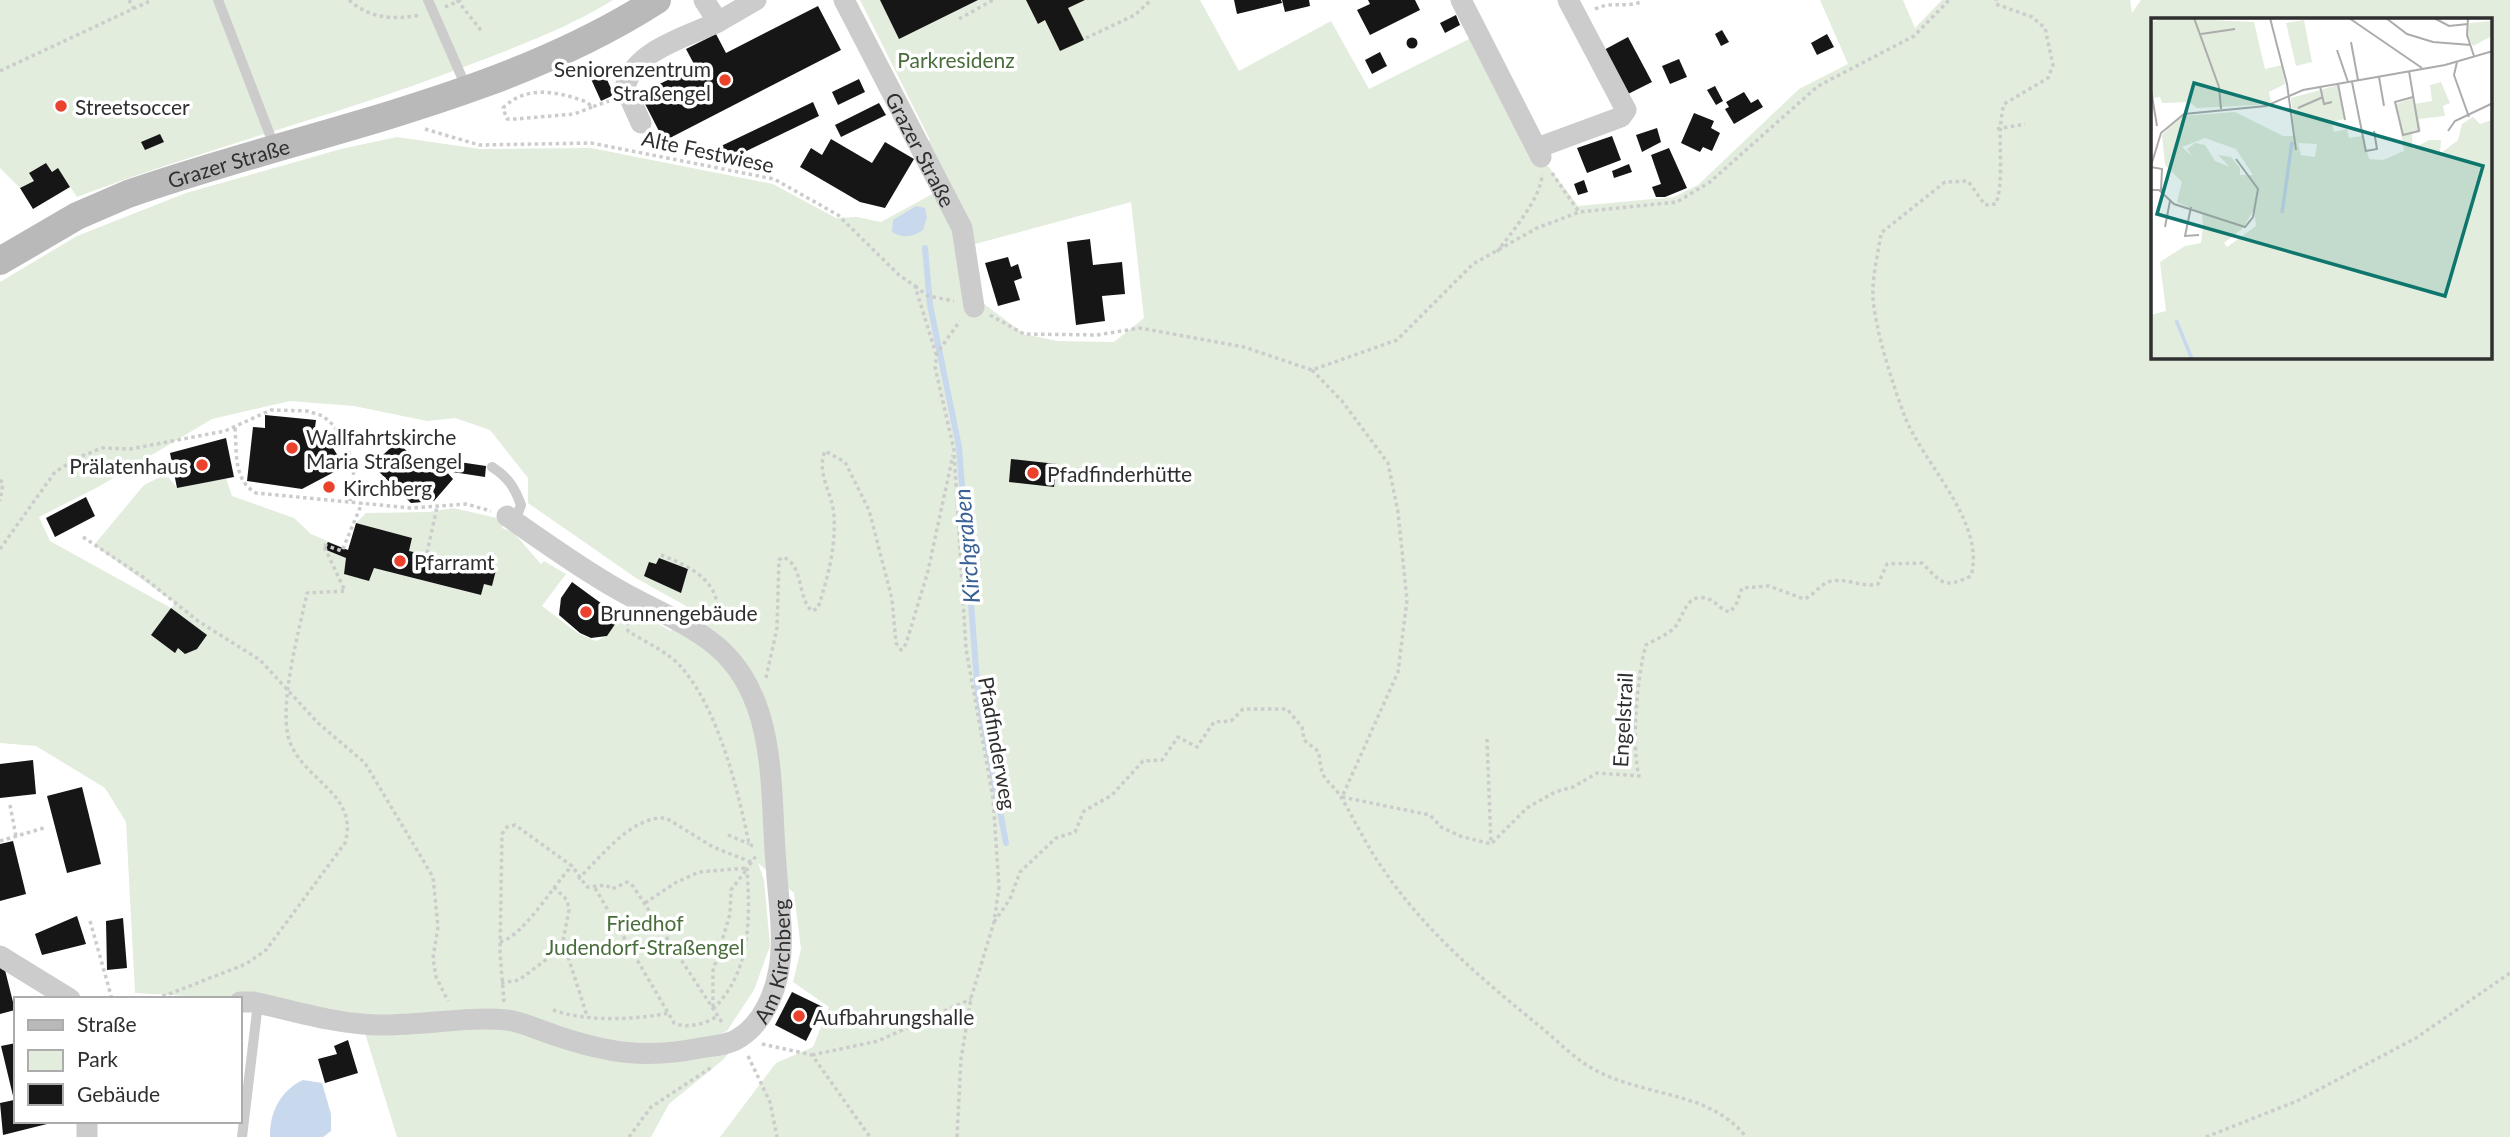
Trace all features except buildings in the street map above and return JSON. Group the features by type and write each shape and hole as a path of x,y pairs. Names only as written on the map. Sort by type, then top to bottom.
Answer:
{"main road":[{"name":"Grazer Straße","path":"2,256 77,216 128,194 396,111 463,77 555,56 657,0"}],"street":[{"path":"704,0 718,22"},
{"path":"641,123 626,92 633,66 644,57 718,22 756,0"},
{"name":"Grazer Straße","path":"844,0 962,228 974,307"},
{"path":"1461,0 1539,152 1621,117 1626,110 1573,9"},
{"name":"Am Kirchberg","path":"249,1002 342,1023 410,1025 454,1020 509,1020 559,1037 636,1056 674,1054 736,1040 760,1017 770,1000 779,971 782,941 768,751 755,705 733,665 709,639 628,596 511,519"},
{"path":"0,956 67,997"}],"lane":[{"path":"218,0 275,148"},
{"path":"430,6 463,77"},
{"path":"492,467 505,475 516,491 521,505 511,519"},
{"name":"Am Kirchberg","path":"242,1137 249,1002"}],"path":[{"path":"129,0 134,9"},
{"path":"0,71 152,0"},
{"path":"349,0 358,8 380,17 400,19 430,6"},
{"path":"457,0 483,33"},
{"path":"959,19 993,0"},
{"path":"1086,38 1135,15 1151,0"},
{"path":"1312,370 1397,340 1473,264 1537,228 1579,212 1677,202 1710,182 1818,86 1914,36 1949,0"},
{"path":"1996,0 1996,4 2032,17 2045,29 2049,40 2053,65 2048,78 2004,104 1997,129 2025,124"},
{"path":"1573,9 1608,4 1625,7 1641,2"},
{"path":"592,107 587,102 545,90 514,100 503,108 507,119 574,114 592,107 626,92"},
{"name":"Alte Festwiese","path":"396,111 400,122 479,145 591,144 774,179 838,215 899,275 915,286"},
{"name":"Engelstrail","path":"1491,844 1527,808 1555,792 1573,787 1597,773 1639,776 1634,757 1641,691 1638,673 1646,645 1676,626 1688,604 1699,598 1711,601 1722,610 1730,612 1736,605 1742,588 1763,585 1804,600 1824,583 1835,580 1867,586 1878,584 1887,564 1922,563 1942,583 1953,584 1971,576 1976,559 1971,541 1958,508 1906,419 1889,368 1873,297 1881,233 1917,201 1944,182 1968,181 1986,205 1996,204 2002,185 1997,129"},
{"path":"1539,152 1579,212"},
{"path":"1496,253 1526,212 1542,181 1539,152"},
{"path":"915,286 937,354"},
{"path":"915,286 929,297"},
{"path":"937,354 974,307 1024,334 1097,335 1140,328 1244,347 1312,370 1342,401 1388,463 1398,512 1407,600 1398,672 1342,797"},
{"name":"Pfadfinderweg","path":"937,354 935,367 954,450 966,649 993,798 999,887 994,922 971,998 961,1059 957,1137"},
{"path":"0,549 55,472 79,457 102,448 130,449 235,428 245,420 271,410 299,410 323,416 342,436 353,462 354,485 350,501"},
{"path":"235,428 239,475 245,487 256,493 362,503 466,505 511,519"},
{"path":"755,705 769,670 777,628 779,560 783,557 793,564 806,606 812,611 818,608 825,586 834,537 834,512 821,461 825,450 845,462 869,510 892,600 896,643 901,650 906,644 928,571 954,450"},
{"path":"0,480 3,483 0,501"},
{"path":"161,997 246,964 266,950 345,843 350,826 344,810 336,796 311,775 292,748 285,719 307,593 345,591 323,544 342,551 362,503"},
{"path":"427,553 437,506"},
{"path":"83,537 143,577 198,621 260,660 289,688 318,723 365,763 417,846 433,877 438,927 432,958 436,977 453,1010 454,1020"},
{"path":"661,555 690,566 711,586 718,614 709,639"},
{"path":"628,596 628,631 681,667 706,710 729,760 749,844"},
{"path":"994,922 1010,899 1020,872 1056,838 1075,832 1084,810 1112,795 1143,761 1162,760 1178,737 1197,747 1214,722 1231,721 1243,709 1287,709 1303,727 1304,740 1319,752 1320,773 1342,797 1389,877 1436,936 1497,991 1598,1072 1659,1093 1712,1107 1732,1119 1746,1137"},
{"path":"1342,797 1430,815 1441,827 1460,836 1491,844 1487,739"},
{"path":"10,804 16,836"},
{"path":"578,878 634,827 659,818 666,818 713,847 751,862"},
{"path":"509,1020 501,983 502,834 507,827 515,825 572,866 587,887 606,886 612,889 627,882 645,903 736,1040 770,1102 777,1137"},
{"path":"0,841 47,827"},
{"path":"713,1009 713,971 730,914 731,890 751,862 763,853 728,835"},
{"path":"500,942 508,940 572,866"},
{"path":"645,903 675,883 699,872 747,868"},
{"path":"713,1009 733,985 749,930 747,868"},
{"path":"501,983 519,981 555,953 563,941 569,910 567,900 554,887"},
{"path":"595,888 674,1023 681,1027 704,1023 718,1016"},
{"path":"90,922 111,997"},
{"path":"563,941 587,1016"},
{"path":"2206,1137 2297,1101 2416,1038 2510,973"},
{"path":"736,1040 812,1055 878,1041 971,998"},
{"path":"553,1010 587,1016 642,1018 669,1013"},
{"path":"629,1137 652,1107 724,1059 736,1040"},
{"path":"812,1055 828,1083 870,1137"}],"green space":[{"path":"0,0 613,0 542,36 420,83 77,197 58,169 52,172 46,163 29,173 34,181 20,188 0,168"},
{"path":"860,0 1200,0 1239,71 1331,21 1369,89 1475,36 1541,157 1578,206 1674,197 1698,185 1799,89 1848,64 1820,0 1903,0 1915,28 1942,0 2130,0 2132,13 2141,0 2510,0 2510,1137 720,1137 776,1063 813,1047 829,1007 793,982 801,949 794,893 758,863 764,880 770,946 754,990 727,1031 679,1052 740,1038 724,1059 669,1104 651,1137 397,1137 364,1030 242,1000 242,997 135,993 126,822 105,788 36,746 0,743 0,282 77,236 186,193 341,149 397,137 480,149 591,148 773,184 836,218 857,217 881,222 947,186 923,144 930,140","holes":["1131,202 1144,318 1114,342 1057,341 1024,334 979,300 975,244","290,401 354,406 427,421 455,418 490,430 528,478 528,503 636,578 686,606 671,631 627,607 607,636 596,641 579,634 542,606 566,574 544,561 541,564 513,532 502,528 506,520 453,508 429,512 366,513 356,523 412,538 409,551 495,570 492,586 484,584 481,595 374,568 369,580 344,574 348,550 311,534 294,518 232,496 226,478 177,488 166,474 144,485 94,545 175,603 171,608 50,541 39,517 98,487 212,419"]}],"water":[{"path":"916,206 925,208 927,217 923,230 908,236 892,232 893,220"},
{"path":"303,1080 322,1083 331,1114 331,1131 323,1137 270,1137 272,1119 278,1103 288,1090"}],"waterway":[{"name":"Kirchgraben","path":"925,248 930,305 959,447 978,695 1006,843"}],"place":[{"name":"Seniorenzentrum Straßengel","path":"725,80"},
{"name":"Streetsoccer","path":"61,106"},
{"name":"Wallfahrtskirche Maria Straßengel","path":"292,448"},
{"name":"Prälatenhaus","path":"202,465"},
{"name":"Pfadfinderhütte","path":"1033,473"},
{"name":"Kirchberg","path":"329,487"},
{"name":"Pfarramt","path":"400,561"},
{"name":"Brunnengebäude","path":"586,612"},
{"name":"Aufbahrungshalle","path":"799,1016"}],"park label":[{"name":"Parkresidenz","path":"956,59"},
{"name":"Friedhof Judendorf-Straßengel","path":"645,934"}]}
